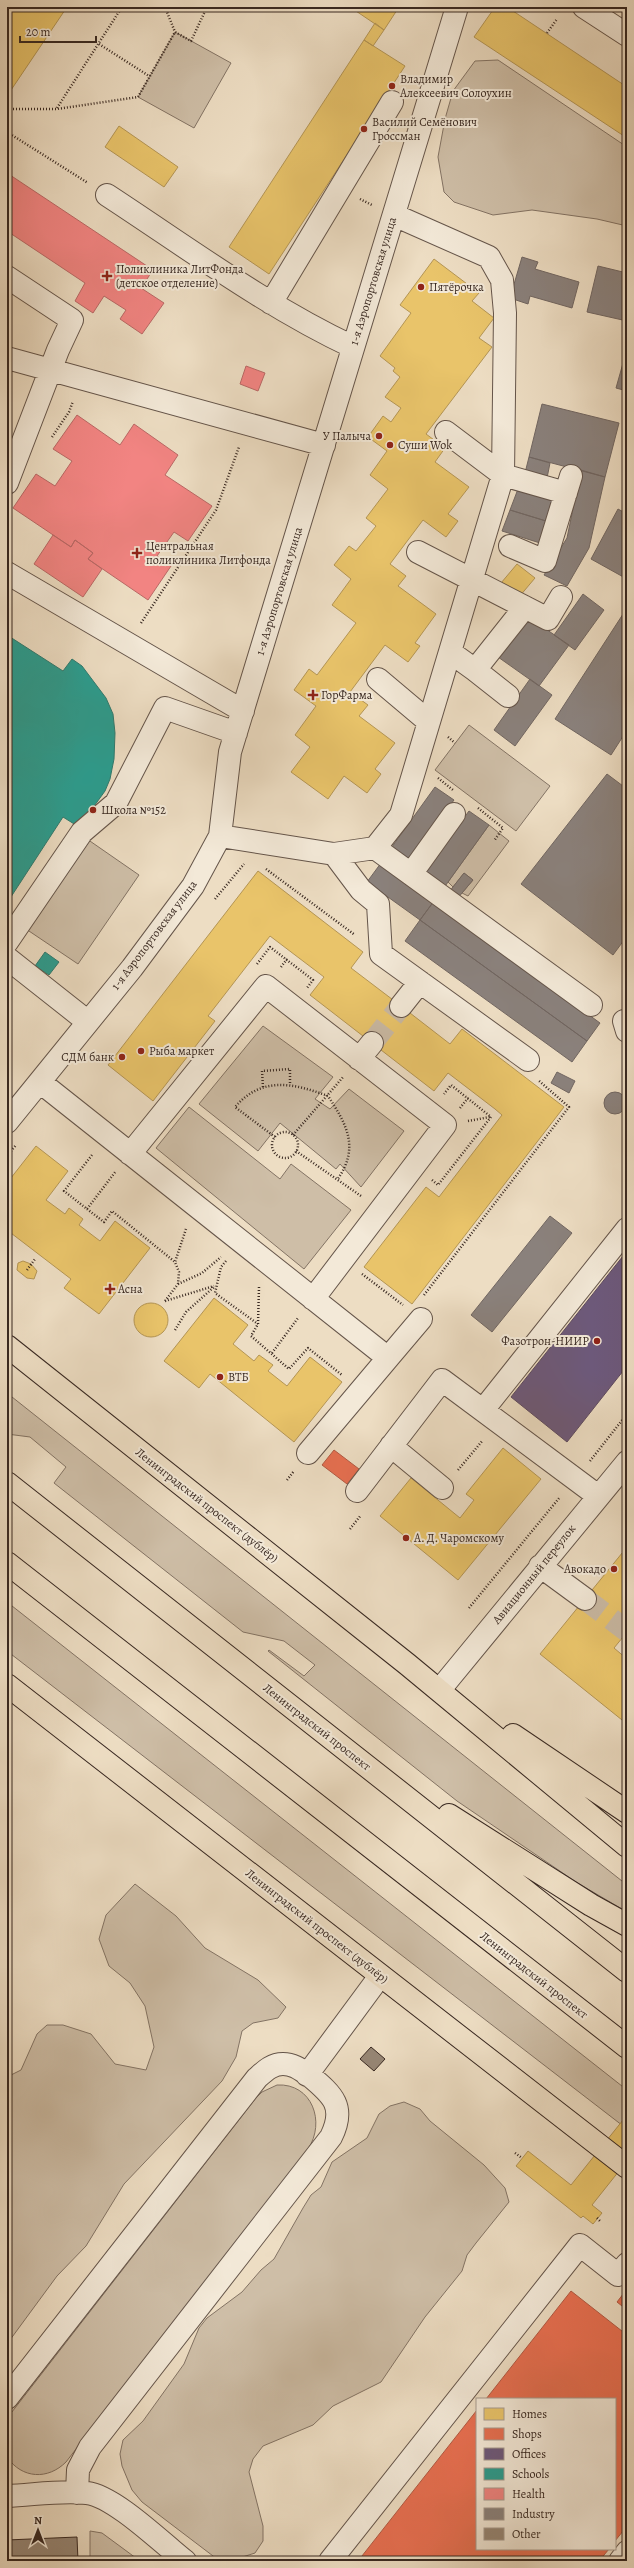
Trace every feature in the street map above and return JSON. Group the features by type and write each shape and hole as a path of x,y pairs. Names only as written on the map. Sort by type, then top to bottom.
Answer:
{"main road":[{"name":"Ленинградский проспект (дублёр)","path":"7,1346 407,1664 627,1846"},
{"name":"Ленинградский проспект","path":"7,1483 627,1971"},
{"name":"Ленинградский проспект","path":"7,1563 627,2047"},
{"name":"Ленинградский проспект (дублёр)","path":"407,1664 627,1812"},
{"name":"Ленинградский проспект (дублёр)","path":"7,1685 627,2167"},
{"path":"347,1750 591,1905 627,1925"}],"street":[{"name":"1-я Аэропортовская улица","path":"7,1122 88,1022 193,886 220,836 226,777 236,733 457,7"},
{"path":"589,8 627,35"},
{"path":"271,303 392,102"},
{"path":"107,195 271,303 318,331 353,348"},
{"path":"220,836 334,854 375,848 401,815 503,475 505,313 502,280 489,257 394,215"},
{"path":"7,277 72,320 50,370 7,483"},
{"path":"7,358 324,445"},
{"path":"446,432 503,475 569,484 545,561 510,546"},
{"path":"418,552 548,619 561,597"},
{"path":"7,574 243,711"},
{"path":"475,670 525,607"},
{"path":"450,652 508,696"},
{"path":"378,679 429,722"},
{"path":"7,942 82,832 116,803 165,708 236,733"},
{"path":"411,874 454,814"},
{"path":"375,848 591,1004"},
{"path":"334,854 361,890 378,904 381,954 528,1060"},
{"path":"7,958 88,1022"},
{"path":"401,1006 420,982"},
{"path":"130,1154 266,986 365,1051 445,1125 313,1299"},
{"path":"40,1082 388,1358"},
{"path":"490,1416 627,1229"},
{"path":"308,1453 388,1358 416,1315"},
{"path":"357,1491 442,1380 598,1496"},
{"path":"391,1446 442,1488"},
{"name":"Авиационный переулок","path":"442,1687 627,1462"},
{"path":"540,1566 585,1599"},
{"path":"307,2075 380,1976"},
{"path":"7,2398 257,2078 270,2066 282,2064 296,2066 334,2099 338,2113 336,2126 330,2137 90,2447 78,2470 77,2493"},
{"path":"330,2561 580,2245 623,2269"},
{"path":"7,2496 88,2493 107,2500 185,2561"},
{"path":"620,2561 627,2552"}],"path":[{"path":"56,109 122,7"},
{"path":"165,7 174,32 191,41 208,7"},
{"path":"546,33 558,19"},
{"path":"7,108 56,109 138,97 174,32"},
{"path":"99,44 149,76"},
{"path":"7,132 107,195"},
{"path":"341,188 394,215"},
{"path":"127,644 216,510 248,424"},
{"path":"262,866 381,954"},
{"path":"293,1135 365,1051"},
{"path":"343,1260 416,1315 569,1107 540,1083 528,1060"},
{"path":"264,1087 262,1071 290,1069 290,1084"},
{"path":"275,1137 235,1107 247,1093 264,1087 290,1084 328,1096 347,1130 350,1149 347,1166 337,1180"},
{"path":"275,1137 286,1132 293,1135 297,1142 296,1151"},
{"path":"107,1135 64,1191 104,1222 112,1211 176,1262"},
{"path":"275,1137 273,1149 278,1156 286,1157 296,1151"},
{"path":"296,1151 381,1210"},
{"path":"87,1209 130,1154"},
{"path":"178,1284 179,1272 176,1262 184,1232 201,1209"},
{"path":"215,1286 165,1301 178,1284 202,1273 220,1259 238,1240"},
{"path":"238,1240 221,1267 215,1286 215,1292 258,1324"},
{"path":"260,1256 258,1324 251,1336 289,1368 308,1348 362,1390"},
{"path":"27,1270 35,1259"},
{"path":"176,1330 186,1312 215,1286"},
{"path":"272,1353 313,1299"},
{"path":"470,1608 627,1414"},
{"path":"442,1488 490,1416"},
{"path":"515,2153 522,2158"},
{"path":"597,2218 602,2222"}],"shaded area":[{"path":"175,32 231,63 194,128 138,97"},
{"path":"498,60 627,147 627,226 597,219 532,210 493,215 454,202 444,192 438,157 445,119 453,91 475,61"},
{"path":"469,725 550,786 516,831 435,770"},
{"path":"489,825 509,841 468,896 462,893 473,880 464,873 453,887 448,882"},
{"path":"87,839 139,875 78,964 26,929"},
{"path":"263,1026 333,1077 315,1099 330,1109 349,1089 404,1131 361,1187 340,1164 336,1169 280,1123 258,1151 199,1104"},
{"path":"189,1107 280,1179 291,1164 351,1210 304,1269 156,1148"},
{"path":"7,1393 627,1885 627,1912 576,1882 457,1801 268,1651 269,1650 304,1676 315,1665 284,1641 243,1632 54,1483 66,1467 30,1437 7,1434"},
{"path":"7,1602 627,2090 627,2129 7,1651"},
{"path":"135,1884 176,1916 205,1948 258,1980 286,2007 278,2018 253,2023 242,2031 236,2057 222,2081 124,2184 86,2246 57,2276 7,2344 7,2077 21,2070 37,2034 47,2025 63,2025 91,2034 115,2064 146,2070 154,2047 145,2006 130,1983 109,1966 99,1939 106,1915"},
{"path":"277,2085 289,2086 299,2090 307,2097 312,2106 316,2127 308,2149 66,2462 59,2468 43,2474 28,2473 20,2470 7,2457 8,2417 256,2098 262,2092"},
{"path":"404,2102 420,2109 430,2121 484,2165 505,2188 509,2202 467,2255 462,2271 425,2317 381,2382 333,2406 313,2425 263,2446 253,2459 249,2472 263,2526 263,2541 255,2553 230,2561 217,2559 142,2502 132,2490 122,2466 120,2454 123,2440 143,2421 184,2364 199,2328 207,2318 242,2292 261,2270 274,2259 311,2195 321,2187 332,2162 367,2138 379,2114 390,2106"},
{"path":"90,2531 102,2533 140,2561 90,2561"}],"building: Homes":[{"path":"7,7 67,7 7,96"},
{"path":"350,7 399,7 384,30"},
{"path":"495,7 507,7 627,87 627,138 474,37"},
{"path":"375,23 384,30 373,46 364,40"},
{"path":"364,40 405,66 269,274 229,247"},
{"path":"119,126 178,167 164,187 105,147"},
{"path":"434,259 479,293 472,301 494,318 479,338 492,347 426,434 445,448 435,462 469,487 448,514 458,521 446,537 423,520 390,564 406,576 398,586 436,614 415,643 420,646 408,662 385,645 350,692 368,705 359,716 395,743 375,769 381,774 367,793 344,776 328,799 291,772 310,747 295,735 316,706 294,690 309,669 317,675 356,623 332,605 351,579 334,565 349,546 356,551 376,526 366,518 388,489 370,475 387,451 368,437 383,416 391,422 401,408 385,397 400,377 393,371 395,368 380,356 411,313 400,305"},
{"path":"517,564 535,578 519,597 501,583"},
{"path":"258,871 363,952 351,968 450,1044 462,1029 564,1107 412,1304 364,1267 426,1187 439,1197 502,1115 495,1109 448,1073 434,1091 310,995 324,977 270,936 208,1016 215,1021 153,1101 108,1065"},
{"path":"36,1146 68,1171 46,1200 65,1214 69,1208 83,1219 79,1225 100,1241 115,1221 150,1248 99,1314 64,1288 71,1279 7,1230 7,1183"},
{"path":"23,1261 31,1264 37,1271 34,1279 27,1278 17,1270 18,1263"},
{"path":"214,1298 248,1325 233,1344 254,1361 259,1355 273,1365 268,1371 287,1386 310,1357 342,1382 294,1442 210,1374 199,1388 164,1361"},
{"path":"148,1303 154,1303 163,1308 167,1314 167,1326 163,1332 154,1337 148,1337 139,1332 134,1323 134,1317 139,1308"},
{"path":"503,1448 541,1479 458,1580 380,1516 411,1478 460,1518 474,1500 466,1494"},
{"path":"627,1547 627,1632 614,1648 627,1659 627,1724 540,1654"},
{"path":"627,2115 627,2161 592,2205 602,2213 593,2224 583,2216 581,2218 516,2166 528,2151 571,2185"}],"building: Shops":[{"path":"334,1450 359,1469 347,1484 322,1465"},
{"path":"627,2289 627,2310 617,2302"},
{"path":"571,2291 627,2335 627,2526 616,2540 616,2398 487,2398"},
{"path":"476,2411 476,2550 608,2550 599,2561 358,2561"}],"building: Offices":[{"path":"627,1251 627,1366 567,1442 511,1397"}],"building: Schools":[{"path":"7,635 63,671 72,659 82,666 106,698 113,714 115,733 114,759 110,779 105,791 79,827 63,817 7,903"},
{"path":"45,952 59,962 49,975 35,966"}],"building: Health":[{"path":"7,173 153,270 141,288 164,303 142,334 120,319 126,310 104,296 93,313 75,301 85,283 7,231"},
{"path":"246,366 265,373 258,391 240,384"},
{"path":"77,415 120,445 134,424 178,455 165,475 212,506 188,541 174,532 157,556 171,566 148,600 88,559 93,553 75,540 71,547 13,508 36,474 55,486 72,461 53,449"},
{"path":"53,535 71,547 75,540 93,553 88,559 102,569 83,597 34,564"}],"building: Industry":[{"path":"522,257 538,262 535,269 579,282 572,308 530,296 528,304 510,298"},
{"path":"598,266 627,273 627,321 587,312"},
{"path":"627,349 627,391 616,388"},
{"path":"542,404 619,423 605,477 529,457"},
{"path":"529,457 550,463 547,478 525,473"},
{"path":"581,470 605,477 589,548 567,586 544,575 567,538"},
{"path":"518,489 553,501 546,521 510,510"},
{"path":"618,509 627,514 627,579 591,559"},
{"path":"510,510 546,521 540,543 502,531"},
{"path":"583,594 604,610 575,650 554,635"},
{"path":"625,611 627,613 627,730 611,755 555,719"},
{"path":"527,616 569,645 539,686 498,657"},
{"path":"530,679 552,695 515,746 494,730"},
{"path":"607,774 627,789 627,936 613,955 521,884"},
{"path":"435,787 454,800 407,865 389,851"},
{"path":"469,811 489,825 443,889 422,874"},
{"path":"381,863 434,901 420,920 367,882"},
{"path":"464,873 473,880 457,899 449,892"},
{"path":"434,901 600,1023 587,1041 420,920"},
{"path":"420,920 587,1041 572,1062 405,941"},
{"path":"557,1072 575,1081 569,1093 551,1083"},
{"path":"615,1092 623,1095 626,1103 623,1111 615,1114 607,1111 604,1103 607,1095"},
{"path":"550,1216 572,1233 492,1332 471,1315"}],"building: Other":[{"path":"371,2047 385,2059 374,2071 360,2059"},
{"path":"77,2537 78,2561 7,2561 7,2540"}],"tunnel":[{"path":"372,1043 401,1006"},
{"path":"585,1599 627,1631"}],"place":[{"name":"Владимир Алексеевич Солоухин","path":"392,86"},
{"name":"Василий Семёнович Гроссман","path":"364,129"},
{"name":"Поликлиника ЛитФонда (детское отделение)","path":"107,276"},
{"name":"Пятёрочка","path":"421,287"},
{"name":"У Палыча","path":"379,436"},
{"name":"Суши Wok","path":"390,445"},
{"name":"Центральная поликлиника Литфонда","path":"137,553"},
{"name":"ГорФарма","path":"313,695"},
{"name":"Школа №152","path":"93,810"},
{"name":"Рыба маркет","path":"141,1051"},
{"name":"СДМ банк","path":"122,1057"},
{"name":"Асна","path":"110,1289"},
{"name":"Фазотрон-НИИР","path":"597,1341"},
{"name":"ВТБ","path":"220,1377"},
{"name":"А. Д. Чаромскому","path":"406,1538"},
{"name":"Авокадо","path":"614,1569"}]}
